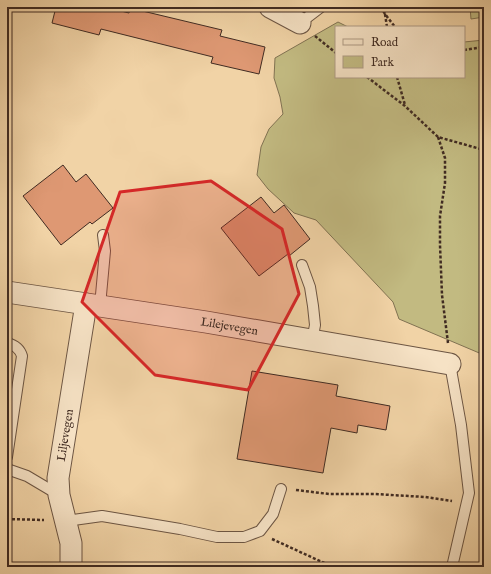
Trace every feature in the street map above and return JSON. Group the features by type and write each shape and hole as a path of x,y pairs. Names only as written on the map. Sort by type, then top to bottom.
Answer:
{"street":[{"path":"270,7 300,23"},
{"name":"Lilejevegen","path":"7,292 450,364"},
{"name":"Liljevegen","path":"71,567 71,543 59,495 58,478 93,305"}],"lane":[{"path":"300,23 321,7"},
{"path":"93,305 105,251 103,235"},
{"path":"302,264 310,287 313,306 315,325 312,341"},
{"path":"7,343 13,344 20,350 22,356 11,404 7,457"},
{"path":"450,364 461,425 469,493 452,567"},
{"path":"7,469 27,476 59,495"},
{"path":"66,521 102,516 180,529 217,537 244,537 260,531 274,514 281,489"}],"path":[{"path":"381,7 394,26"},
{"path":"385,14 387,26"},
{"path":"300,23 335,53"},
{"path":"465,50 484,47"},
{"path":"368,78 405,106 438,137 484,150"},
{"path":"397,78 405,106"},
{"path":"438,137 445,158 445,183 440,216 440,245 442,294 450,364"},
{"path":"281,489 329,494 374,494 426,497 466,503"},
{"path":"7,519 66,521"},
{"path":"260,531 271,539 333,567"}],"highlighted area":[{"path":"211,181 282,229 299,294 248,390 155,375 82,302 120,192"}],"green space":[{"path":"470,7 484,7 484,17 471,19"},
{"path":"338,22 346,26 335,26 335,78 465,78 465,42 484,40 484,355 399,319 393,302 316,220 294,213 268,189 257,175 261,147 269,129 283,114 280,97 274,78 275,58"}],"building":[{"path":"56,7 105,7 129,13 130,8 222,30 220,36 265,47 259,74 211,63 213,57 101,29 99,35 52,23"},
{"path":"63,165 76,182 86,174 113,208 92,224 90,222 61,245 23,196"},
{"path":"261,197 274,213 284,205 310,239 289,256 288,254 259,276 221,228"},
{"path":"252,371 338,385 336,396 390,406 386,430 358,425 357,433 331,428 323,473 237,459"}]}
